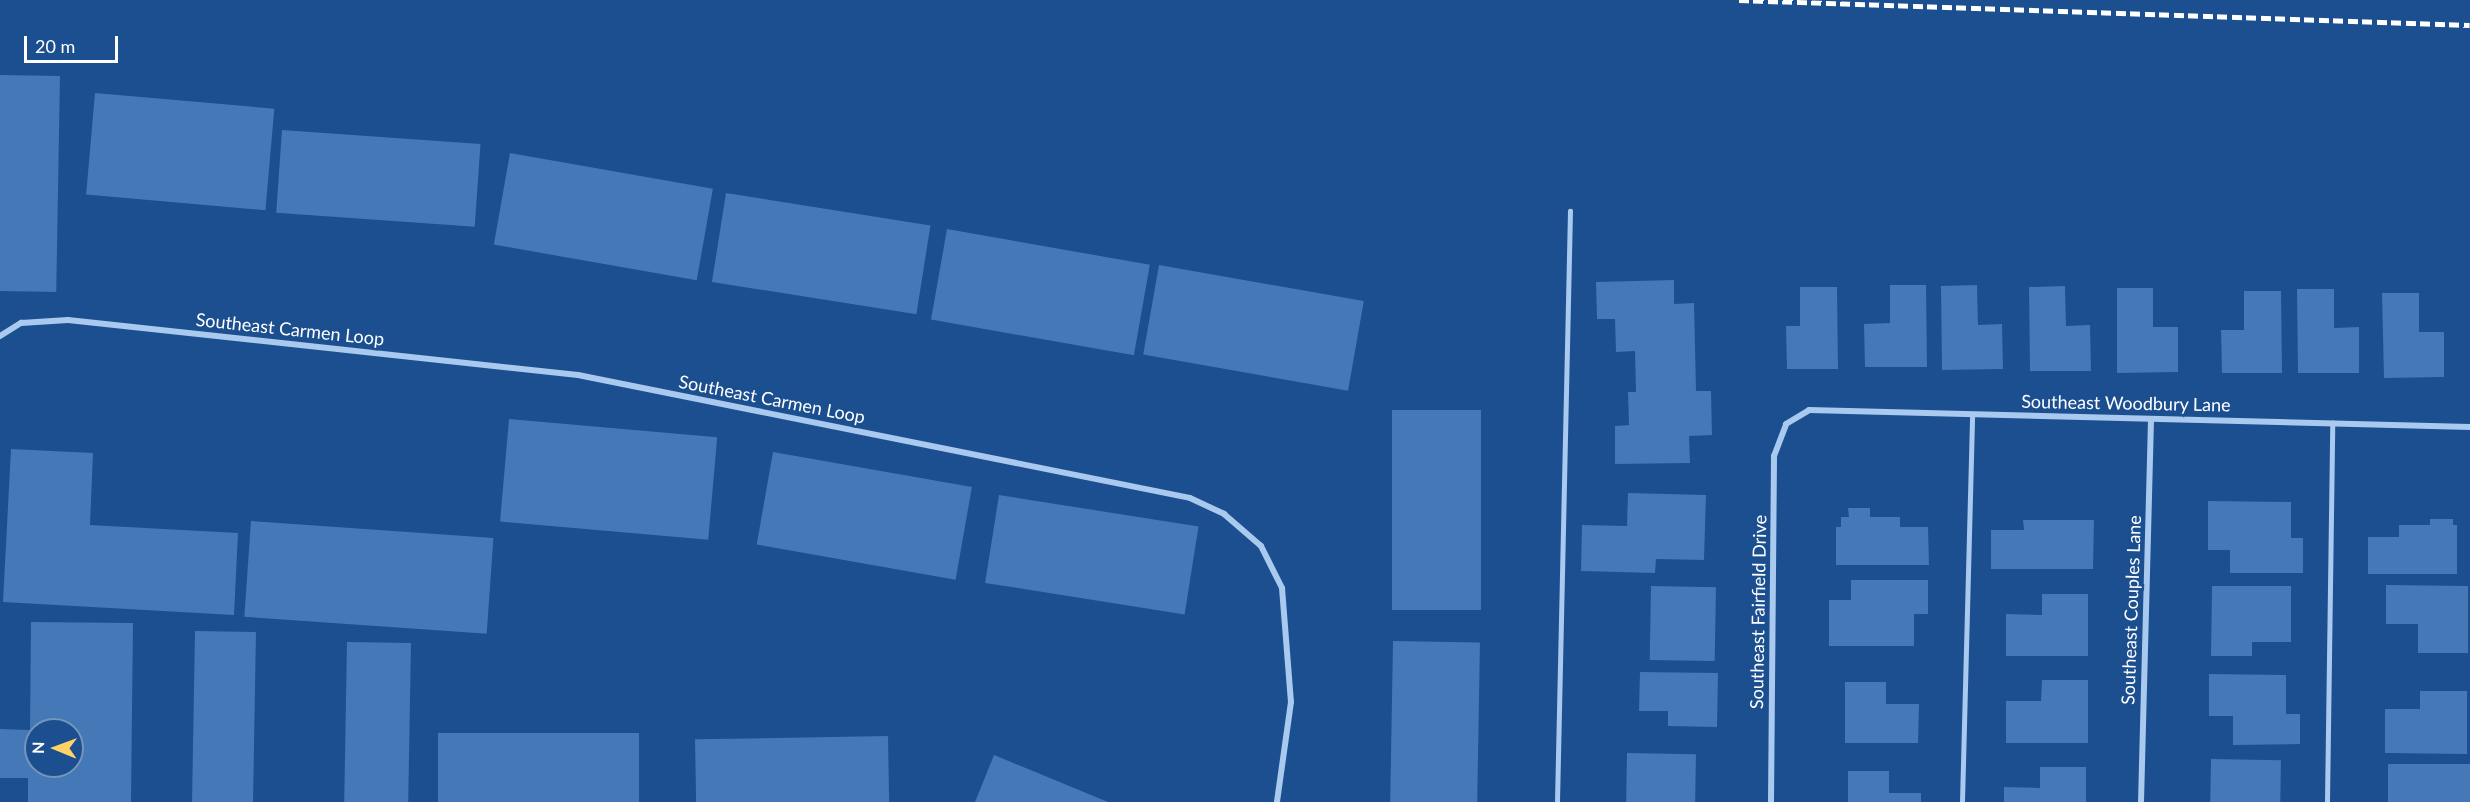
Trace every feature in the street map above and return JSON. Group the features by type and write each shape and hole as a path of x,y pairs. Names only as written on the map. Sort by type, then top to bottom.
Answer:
{"street":[{"name":"Southeast Carmen Loop","path":"0,336 21,323 68,320 578,375 1190,498 1224,514 1262,546 1282,588 1291,702 1277,802"},
{"name":"Southeast Woodbury Lane","path":"1786,424 1809,410 2470,427"},
{"name":"Southeast Couples Lane","path":"2141,802 2151,419"},
{"name":"Southeast Fairfield Drive","path":"1771,802 1774,456 1786,424"}],"lane":[{"path":"1557,802 1570,211"},
{"path":"1962,802 1972,414"},
{"path":"2327,802 2332,423"}],"building":[{"path":"0,75 60,76 56,292 0,291"},
{"path":"95,93 274,109 265,210 86,195"},
{"path":"282,130 481,144 475,227 276,213"},
{"path":"510,153 713,189 697,280 494,245"},
{"path":"726,193 930,225 916,314 712,282"},
{"path":"947,229 1150,265 1134,355 931,320"},
{"path":"1159,265 1364,301 1348,391 1143,355"},
{"path":"1674,280 1674,304 1694,303 1696,391 1711,391 1712,435 1689,436 1690,463 1615,464 1615,426 1629,425 1628,392 1636,392 1635,351 1616,352 1615,319 1597,319 1596,282"},
{"path":"1890,285 1926,285 1927,367 1865,367 1864,324 1890,323"},
{"path":"1977,285 1978,325 2002,324 2003,369 1942,370 1941,286"},
{"path":"2065,286 2066,326 2090,325 2091,371 2030,371 2029,287"},
{"path":"1800,287 1837,287 1838,369 1787,369 1786,326 1800,326"},
{"path":"2117,288 2153,288 2153,327 2178,327 2178,372 2117,373"},
{"path":"2297,289 2334,289 2334,328 2359,327 2359,373 2298,373"},
{"path":"2244,291 2281,291 2282,373 2222,373 2221,330 2244,330"},
{"path":"2382,293 2419,293 2419,332 2444,332 2444,377 2384,378"},
{"path":"1392,410 1481,410 1481,610 1392,610"},
{"path":"509,419 717,437 708,540 500,522"},
{"path":"11,449 93,453 90,525 238,533 234,615 3,602"},
{"path":"773,452 972,487 956,580 757,545"},
{"path":"1628,493 1706,495 1704,560 1656,559 1655,573 1581,571 1582,525 1627,526"},
{"path":"999,495 1199,527 1185,615 985,583"},
{"path":"2208,501 2291,502 2291,538 2303,538 2303,573 2230,573 2230,550 2208,550"},
{"path":"1848,508 1870,508 1870,517 1900,517 1900,527 1928,527 1929,565 1836,565 1836,527 1841,527 1841,517 1849,517"},
{"path":"2430,519 2453,519 2453,525 2457,525 2457,574 2368,574 2368,537 2399,537 2399,525 2430,525"},
{"path":"2023,520 2094,520 2093,569 1991,569 1991,530 2024,530"},
{"path":"251,521 493,538 487,634 244,617"},
{"path":"1851,580 1928,580 1928,614 1914,614 1914,646 1829,646 1829,600 1851,600"},
{"path":"2386,585 2468,586 2468,653 2418,653 2418,624 2386,624"},
{"path":"1651,586 1716,587 1715,661 1650,660"},
{"path":"2212,586 2291,586 2291,642 2252,642 2252,656 2211,656"},
{"path":"2042,594 2088,594 2088,656 2006,656 2006,614 2042,615"},
{"path":"31,622 133,623 131,802 28,802 28,778 84,778 84,718 30,718"},
{"path":"195,631 256,632 253,802 192,802"},
{"path":"1393,641 1480,643 1477,802 1390,802"},
{"path":"347,642 411,643 408,802 344,802"},
{"path":"1640,672 1718,673 1717,727 1668,726 1668,711 1639,711"},
{"path":"2209,674 2286,675 2286,714 2300,714 2300,744 2233,745 2233,716 2209,716"},
{"path":"2042,680 2088,680 2088,743 2006,743 2006,701 2041,701"},
{"path":"1845,682 1886,682 1886,704 1919,704 1918,743 1845,743"},
{"path":"2420,691 2467,691 2467,754 2385,753 2385,709 2420,709"},
{"path":"0,729 24,730 24,778 0,778"},
{"path":"438,733 639,733 639,802 438,802"},
{"path":"888,736 889,802 696,802 695,739"},
{"path":"1627,753 1696,754 1695,802 1626,802"},
{"path":"994,755 1108,802 975,802"},
{"path":"2211,759 2281,760 2280,802 2210,802"},
{"path":"2388,764 2470,764 2470,802 2388,802"},
{"path":"2040,767 2086,767 2086,802 2004,802 2004,787 2040,788"},
{"path":"1848,771 1889,771 1889,793 1921,793 1921,802 1848,802"}],"railway":[{"path":"1739,0 2470,25"}]}
